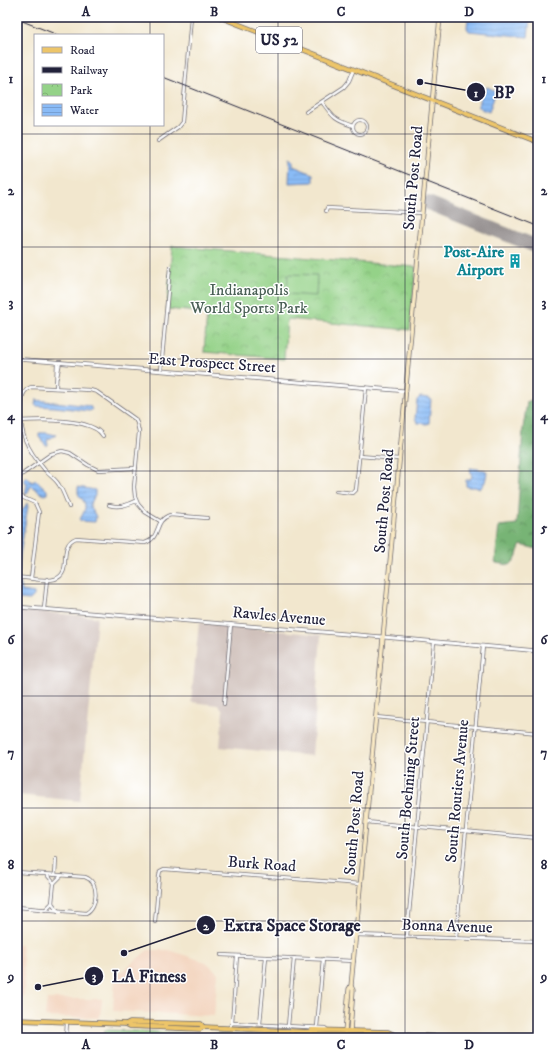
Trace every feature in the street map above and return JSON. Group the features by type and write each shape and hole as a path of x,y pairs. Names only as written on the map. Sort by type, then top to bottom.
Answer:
{"main road":[{"name":"US 52","path":"220,17 538,142"},
{"name":"South Post Road","path":"348,1034 350,1003 348,1001 349,989 351,986 354,960 440,17"},
{"name":"South Post Road","path":"348,1034 353,990 351,986"},
{"path":"17,1020 126,1024 130,1026 200,1029 203,1027 229,1028 310,1032 312,1034 388,1032 395,1035 413,1037 467,1038"},
{"path":"310,1032 312,1030 327,1030 377,1037 388,1037 395,1035"}],"street":[{"path":"158,141 178,127 182,122 191,17"},
{"path":"306,112 344,88 348,83 354,69"},
{"path":"322,102 334,119 353,126 354,130 359,134 364,132 367,127 365,122 360,120 355,122 353,126"},
{"path":"326,210 422,213"},
{"path":"160,371 170,267"},
{"name":"East Prospect Street","path":"17,359 406,391"},
{"path":"56,388 59,362"},
{"path":"69,507 59,484 38,462 25,441 19,421 22,396 28,388 36,386 90,390 97,392 135,419 139,432 134,487 136,501 145,512 160,521"},
{"path":"336,491 355,492 356,490 366,388"},
{"path":"19,421 47,420 87,424 97,429 103,436"},
{"path":"17,479 38,462 55,452 62,451 70,453 98,470 136,468"},
{"path":"359,456 400,459"},
{"path":"17,495 35,503 40,512 31,578"},
{"path":"109,505 116,507 136,501"},
{"path":"17,577 47,579 56,578 62,574 67,546 74,538 80,537 146,543 156,536 160,521 170,515 206,518"},
{"path":"44,609 47,579"},
{"name":"Rawles Avenue","path":"17,607 538,651"},
{"path":"224,704 231,624"},
{"name":"South Boehning Street","path":"407,936 434,642"},
{"name":"South Routiers Avenue","path":"456,938 483,646"},
{"path":"376,718 538,733"},
{"path":"366,822 538,838"},
{"path":"55,875 56,859"},
{"name":"Burk Road","path":"155,922 159,876 162,870 167,869 360,884"},
{"path":"17,872 89,879 95,885 93,908 86,913 17,908"},
{"path":"47,875 54,883"},
{"path":"58,911 52,903 54,883 62,876"},
{"path":"44,910 52,903"},
{"name":"Bonna Avenue","path":"356,935 538,941"},
{"path":"221,955 354,960"},
{"path":"229,1028 232,1023 237,956"},
{"path":"260,1024 266,957"},
{"path":"288,1026 294,958"},
{"path":"317,1027 323,959"},
{"path":"66,1038 67,1022"},
{"path":"232,1023 317,1027 325,1028 327,1030"},
{"path":"291,1038 292,1031"}],"shaded area":[{"path":"17,610 97,617 80,801 17,795"},
{"path":"199,623 321,635 312,756 220,747 223,711 218,705 191,702"},
{"path":"17,944 21,944 24,971 24,997 18,1002 17,1014"},
{"path":"148,950 168,950 206,962 218,973 214,1016 113,1011 115,977"},
{"path":"47,999 102,999 100,1018 45,1017"}],"green space":[{"name":"Indianapolis World Sports Park","path":"172,246 416,267 410,330 287,319 284,359 204,352 207,313 167,309"},
{"path":"288,274 317,275 316,296 287,294"},
{"path":"531,400 538,401 538,552 537,549 521,545 516,557 510,565 496,563 499,526 517,524 523,428 527,402"},
{"path":"105,1030 262,1036 262,1038 104,1038"}],"water":[{"path":"468,17 528,17 530,19 528,37 469,31 467,28"},
{"path":"487,87 496,91 489,112 478,106 480,98"},
{"path":"290,158 293,160 293,166 313,174 313,182 289,183"},
{"path":"420,397 431,399 429,423 427,424 418,423 415,419 417,400"},
{"path":"36,400 90,406 92,410 89,411 37,406 35,405"},
{"path":"39,433 56,435 47,440 48,445 46,446 39,437"},
{"path":"470,468 485,470 487,473 485,482 480,489 466,486 466,480 469,480 472,477"},
{"path":"26,476 32,482 36,480 47,490 47,494 44,495 31,486 27,494 25,494 27,484 24,480"},
{"path":"78,487 95,490 95,495 90,505 96,517 95,522 80,521 85,504 78,493"},
{"path":"27,503 28,506 20,555 19,572 17,574 17,511 23,510"},
{"path":"20,582 22,591 34,593 34,596 30,600 17,599 18,584"}],"waterway":[{"path":"17,43 21,46 22,51"}],"runway":[{"path":"428,203 538,247"}],"railway":[{"path":"17,19 55,34"},
{"path":"164,77 538,226"}],"place":[{"name":"BP","path":"420,82"},
{"name":"Post-Aire Airport","path":"515,261"},
{"name":"Extra Space Storage","path":"124,953"},
{"name":"LA Fitness","path":"38,987"}]}
